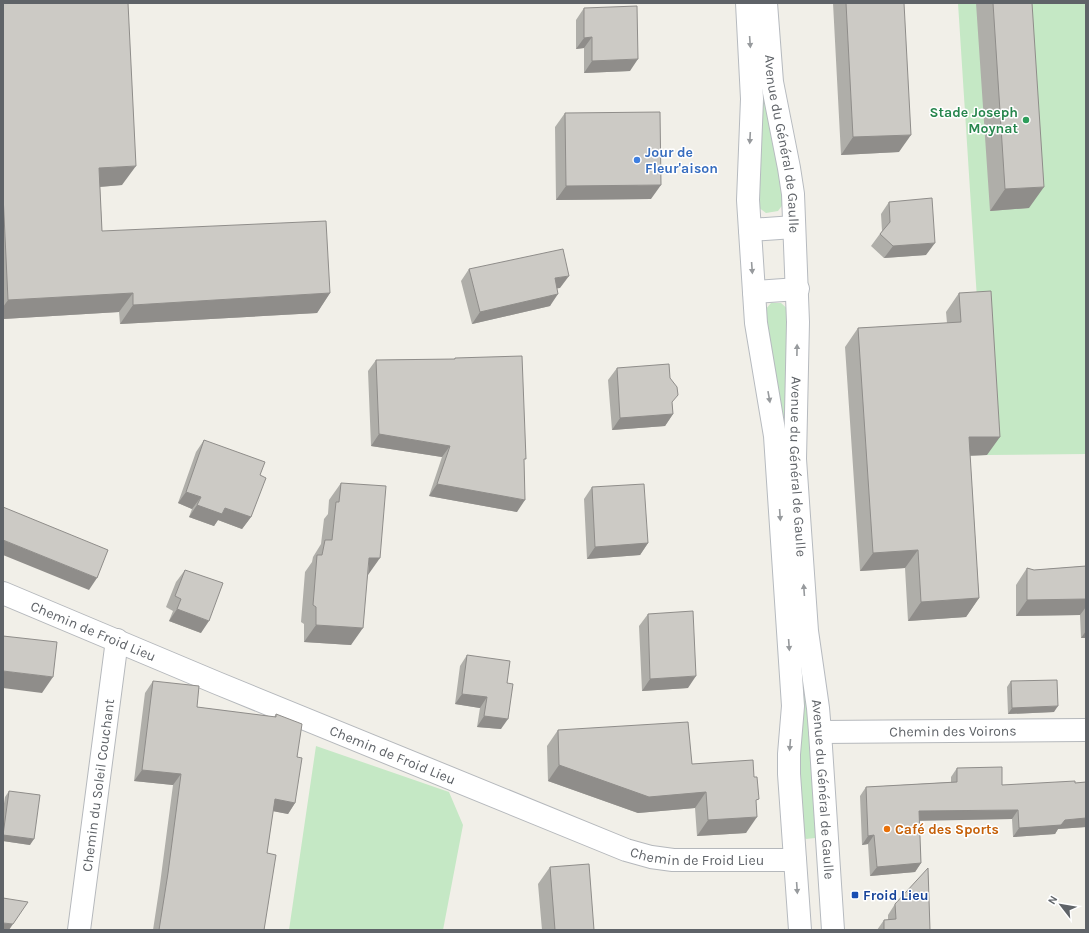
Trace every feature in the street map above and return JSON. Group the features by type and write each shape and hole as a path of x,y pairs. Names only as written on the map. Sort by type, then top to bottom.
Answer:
{"main road":[{"name":"Avenue du Général de Gaulle","path":"747,3 752,88 748,186 750,230 757,337 776,442 792,706 789,767 800,930"},
{"name":"Avenue du Général de Gaulle","path":"766,3 772,82 793,194 798,289 795,459 807,631 820,732 833,930"},
{"path":"750,230 794,227"},
{"path":"754,292 798,289"},
{"name":"Chemin de Froid Lieu","path":"3,593 224,686 626,850 651,857 673,860 795,860 829,858"},
{"name":"Chemin du Soleil Couchant","path":"79,930 116,640"},
{"name":"Chemin des Voirons","path":"820,732 1086,730"}],"green space":[{"path":"761,3 784,191 784,203 778,211 766,213 758,207"},
{"name":"Stade Joseph Moynat","path":"958,3 1086,3 1086,454 987,455"},
{"path":"771,303 781,303 791,312 819,821 815,838 806,839 801,834 765,310"},
{"path":"316,746 449,792 463,825 443,930 289,930"}],"building":[{"path":"3,3 128,3 136,166 99,168 102,231 326,221 330,293 133,305 133,293 8,300 3,194"},
{"path":"846,3 904,3 911,135 853,137"},
{"path":"993,3 1032,3 1044,187 1005,189"},
{"path":"637,6 638,59 592,61 592,37 584,38 584,8"},
{"path":"660,112 661,185 566,186 565,113"},
{"path":"932,198 935,243 893,246 880,234 890,222 889,202"},
{"path":"563,249 569,276 555,278 558,294 480,312 469,269"},
{"path":"991,291 1000,437 969,437 979,598 921,602 918,550 873,553 858,328 961,322 959,293"},
{"path":"522,356 526,459 524,459 525,500 437,484 450,446 379,434 376,360"},
{"path":"669,364 670,378 677,387 678,395 672,402 673,414 620,418 617,368"},
{"path":"204,440 265,462 260,475 266,478 251,517 225,508 222,514 197,505 201,497 186,492"},
{"path":"341,483 386,486 380,558 369,558 363,628 316,625 316,607 313,605 317,555 322,555 325,540 332,540 336,502 339,502"},
{"path":"644,484 648,543 595,547 592,487"},
{"path":"3,507 108,550 97,578 3,540"},
{"path":"1086,566 1086,599 1027,600 1027,568 1034,570"},
{"path":"185,570 223,583 209,621 177,609 181,599 175,596"},
{"path":"693,611 696,676 650,679 648,614"},
{"path":"3,636 57,642 53,677 3,671"},
{"path":"467,655 510,661 507,683 513,684 508,719 484,716 487,697 462,694"},
{"path":"1057,680 1058,706 1012,708 1011,681"},
{"path":"153,681 199,686 197,707 276,717 276,714 302,724 297,757 302,758 295,803 275,799 267,853 276,855 264,930 159,930 181,774 142,770"},
{"path":"688,722 692,764 753,760 754,777 757,777 759,799 756,800 757,817 708,820 706,792 649,797 559,765 558,730"},
{"path":"1002,767 1002,785 1075,781 1075,783 1086,782 1086,818 1065,820 1061,825 1019,828 1018,810 919,811 921,863 877,867 874,835 868,836 866,787 957,782 957,768"},
{"path":"9,791 40,795 34,839 3,835"},
{"path":"589,864 594,930 555,930 550,867"},
{"path":"928,868 930,930 884,930 884,920 896,919 895,904"},
{"path":"3,898 28,902 13,924 3,923"}],"place":[{"name":"Stade Joseph Moynat","path":"1026,120"},
{"name":"Jour de Fleur'aison","path":"637,160"},
{"name":"Café des Sports","path":"887,829"},
{"name":"Froid Lieu","path":"855,895"}]}
